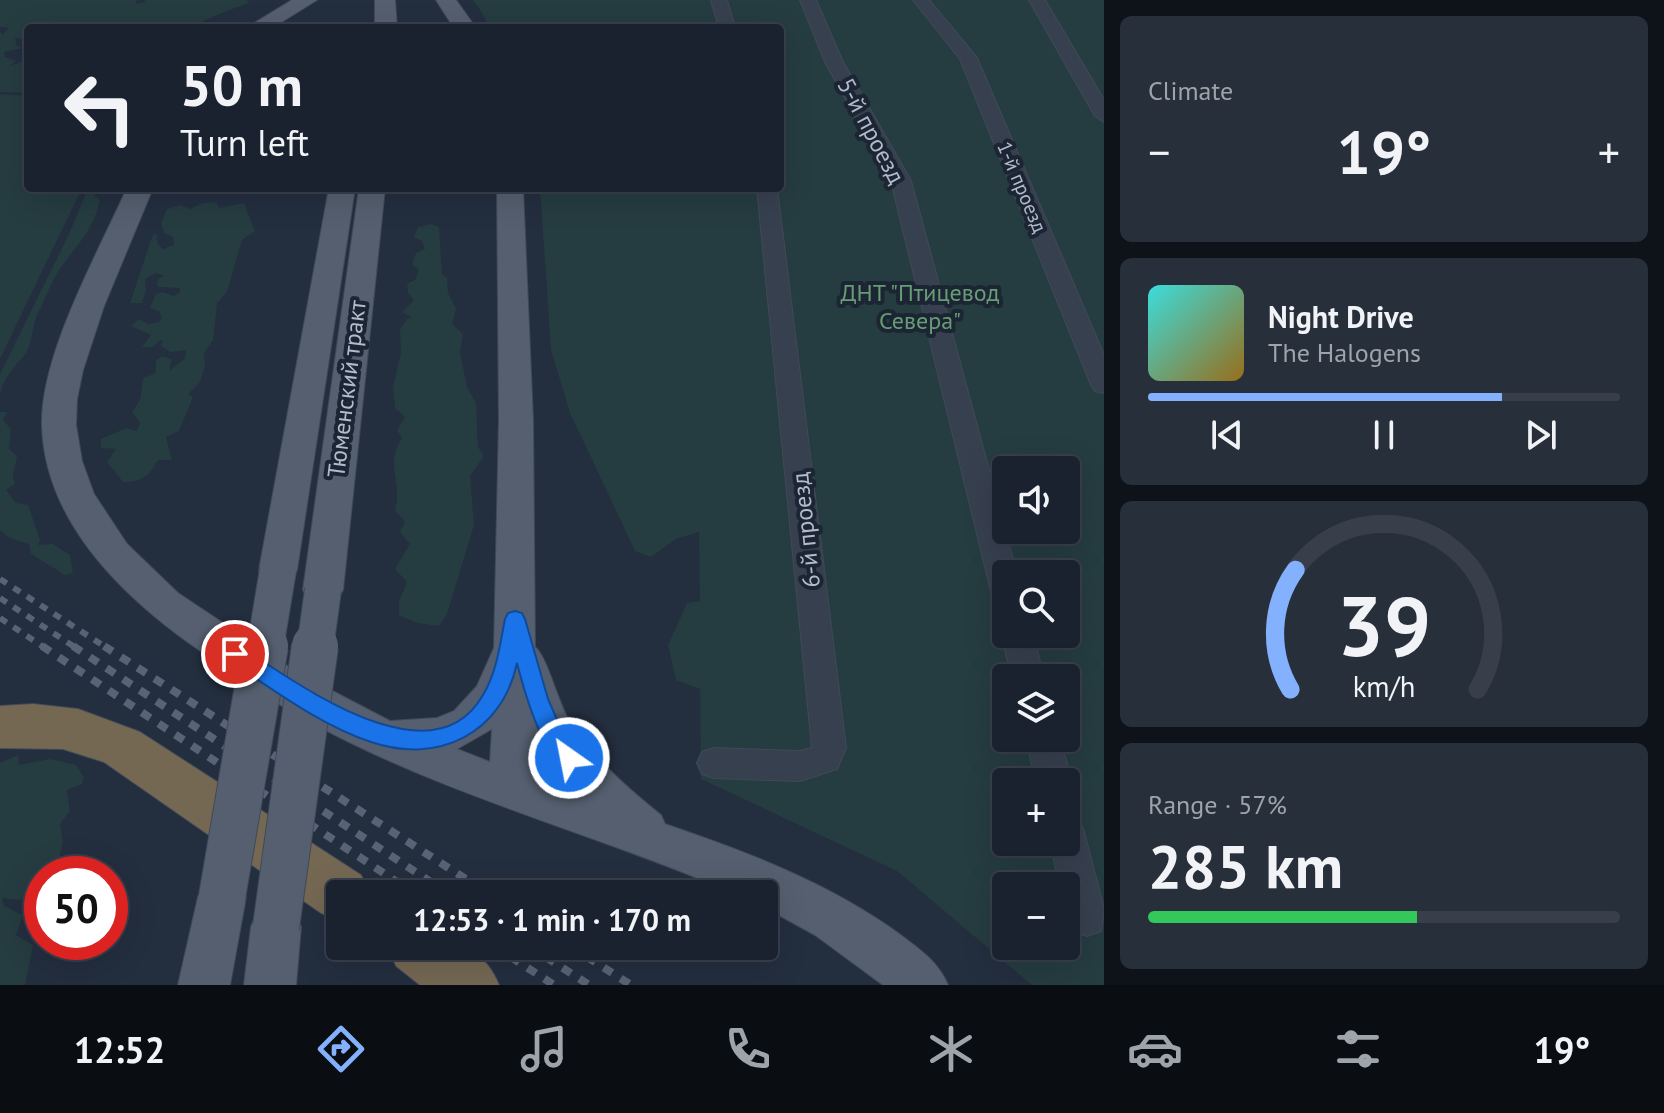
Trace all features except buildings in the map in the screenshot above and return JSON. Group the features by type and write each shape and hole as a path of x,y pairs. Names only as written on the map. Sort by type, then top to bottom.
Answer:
{"highway":[{"path":"0,727 61,727 94,733 122,747 326,884"},
{"path":"436,960 469,985"}],"main road":[{"path":"264,24 307,0"},
{"path":"385,0 386,24"},
{"path":"446,0 462,24"},
{"path":"138,192 80,333 62,394 59,422 68,477 81,508 121,564 188,623 303,698 375,734 735,871 812,905 877,946 922,985"},
{"name":"Тюменский тракт","path":"204,985 222,897 341,192"},
{"name":"Тюменский тракт","path":"270,985 323,590 372,192"},
{"path":"510,192 514,258 515,619 511,788"},
{"path":"375,734 418,740 446,737 470,725 490,704 503,676 515,619"},
{"path":"515,619 526,669 549,727 593,786 663,845"}],"street":[{"path":"719,0 726,24"},
{"name":"5-й проезд","path":"808,0 834,62 901,181 998,560"},
{"name":"1-й проезд","path":"921,0 968,58 1099,361 1104,385"},
{"path":"1037,0 1104,116"},
{"name":"6-й проезд","path":"714,763 800,766 825,759 829,748 767,192"},
{"path":"1072,856 1087,918"}],"green space":[{"path":"0,0 137,0 135,4 147,2 143,0 247,0 249,3 198,24 24,24 24,39 15,38 17,46 23,48 4,52 5,57 16,61 10,66 24,61 24,93 0,92 0,31 2,35 9,28 0,27"},
{"name":"ДНТ \"Птицевод Севера\"","path":"473,0 1104,0 1104,985 1032,985 1002,960 1080,960 1080,872 992,872 992,951 897,871 701,779 700,689 676,680 668,645 687,603 700,601 699,532 676,539 651,557 635,551 570,413 551,350 540,192 784,192 784,24 487,24"},
{"path":"0,94 24,96 24,192 80,192 0,359"},
{"path":"86,192 96,192 94,196 100,200 93,221 54,279 36,317 28,349 7,377 0,394 0,374"},
{"path":"216,202 219,208 244,203 255,231 242,240 227,292 217,303 213,340 204,353 205,366 200,382 188,394 193,397 179,431 166,437 172,460 158,460 144,477 123,482 107,462 116,449 101,448 101,439 126,428 137,431 140,422 132,412 140,400 143,378 156,373 156,360 163,356 172,360 169,371 185,358 186,350 170,352 161,346 163,339 152,347 142,347 151,335 131,326 139,319 148,324 159,322 162,318 159,311 150,308 156,294 163,292 174,296 180,288 158,287 157,280 164,276 156,273 145,279 146,291 142,303 130,303 152,237 156,233 158,244 163,249 174,245 173,237 164,233 161,223 167,209 180,205 190,209 203,203"},
{"path":"431,224 439,227 442,274 447,278 448,293 456,309 452,324 463,334 460,352 467,387 476,403 478,447 484,456 470,476 474,525 447,614 439,626 417,623 399,615 399,602 407,582 395,569 410,544 400,532 405,522 395,510 394,457 402,438 397,430 405,417 395,408 393,388 401,352 400,329 412,317 402,312 414,300 408,293 407,284 415,280 419,270 412,264 416,253 425,249 422,241 414,237 418,227"},
{"path":"0,412 7,412 3,420 11,429 9,449 17,456 13,476 15,484 6,490 16,503 28,505 40,540 38,545 53,544 70,555 73,573 65,575 31,554 29,544 10,538 0,530"},
{"path":"18,755 19,765 50,759 76,765 84,778 82,784 67,790 70,811 60,824 63,842 60,856 24,856 24,900 2,898 4,906 23,915 16,935 24,940 24,960 30,960 25,985 0,985 0,763"}],"railway":[{"path":"0,579 107,648"},
{"path":"0,598 76,648"},
{"path":"0,618 42,646"},
{"path":"42,646 394,880"},
{"path":"73,646 428,880"},
{"path":"104,646 467,880"},
{"path":"516,960 554,985"},
{"path":"551,960 589,985"},
{"path":"592,960 631,985"}],"route":[{"path":"235,654 303,698 375,734 418,740 446,737 470,725 490,704 503,676 515,619 526,669 537,699 549,727 569,758"}]}
